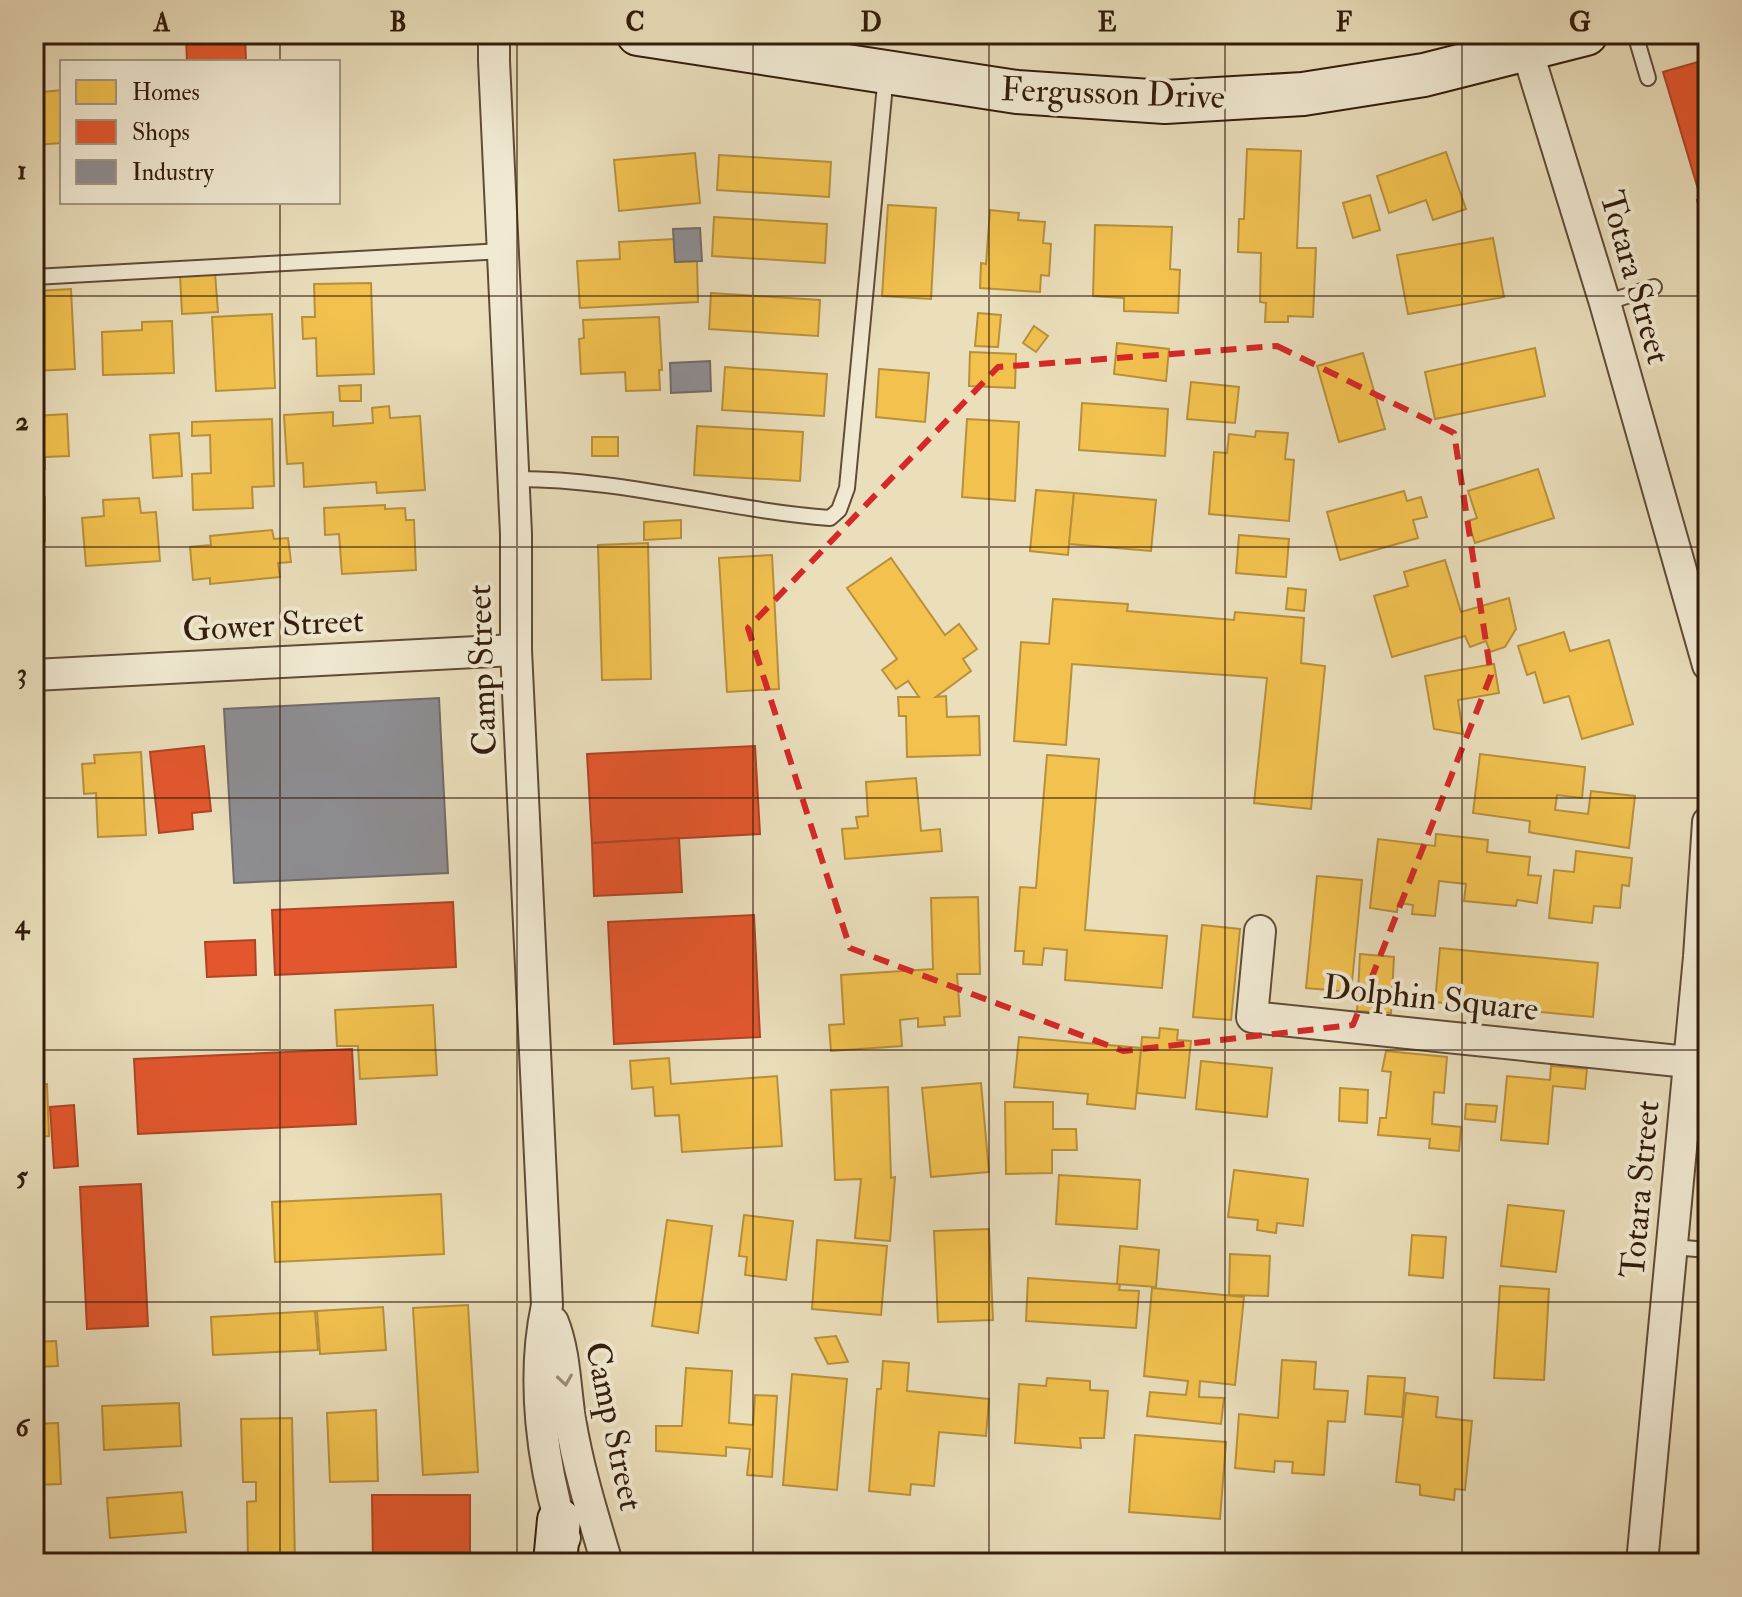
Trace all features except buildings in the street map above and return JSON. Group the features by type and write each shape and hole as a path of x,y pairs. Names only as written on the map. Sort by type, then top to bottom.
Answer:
{"main road":[{"name":"Fergusson Drive","path":"638,34 1017,92 1165,102 1303,94 1424,75 1586,34"},
{"path":"555,1563 559,1520"}],"street":[{"name":"Camp Street","path":"494,34 516,534 516,650 547,1305 540,1336 543,1448 559,1520 573,1563"},
{"name":"Totara Street","path":"1527,50 1692,592 1708,665"},
{"name":"Gower Street","path":"34,675 516,650"},
{"name":"Totara Street","path":"1642,1563 1688,1062 1703,957 1708,822"},
{"name":"Dolphin Square","path":"1260,931 1252,1017 1688,1062"},
{"name":"Camp Street","path":"547,1305 559,1338 570,1421 607,1563"}],"lane":[{"path":"1635,34 1648,78"},
{"path":"514,479 564,479 771,514 830,518 839,510 847,488 886,73"},
{"path":"34,277 503,251"},
{"path":"1605,303 1654,287"},
{"path":"1673,1247 1708,1250"}],"highlighted area":[{"path":"1277,346 1454,433 1491,675 1353,1025 1123,1051 850,948 748,628 998,367"}]}
